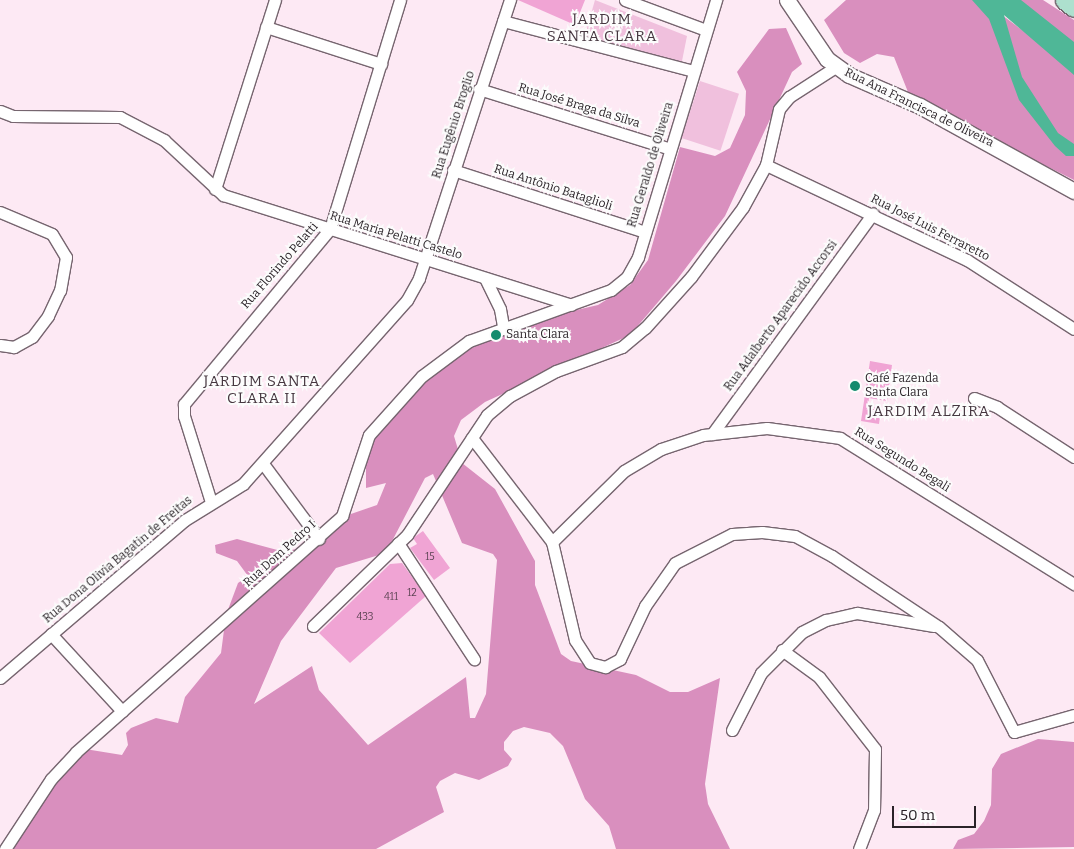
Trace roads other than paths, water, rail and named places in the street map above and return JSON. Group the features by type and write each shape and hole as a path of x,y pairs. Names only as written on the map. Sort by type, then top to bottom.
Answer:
{"main road":[{"path":"1065,0 1074,7"}],"street":[{"path":"215,189 275,0"},
{"name":"Rua Florindo Pelatti","path":"211,502 184,416 184,404 330,229 400,0"},
{"name":"Rua Eugênio Broglio","path":"424,259 510,0"},
{"path":"625,0 706,30"},
{"name":"Rua Geraldo de Oliveira","path":"571,305 610,290 627,277 645,232 716,0"},
{"name":"Rua Ana Francisca de Oliveira","path":"787,0 808,34 837,66 1002,148 1074,191"},
{"path":"503,21 694,72"},
{"path":"266,27 381,64"},
{"path":"313,626 398,543 487,414 510,396 556,371 622,347 645,328 702,262 742,208 766,165 779,109 789,97 837,66"},
{"name":"Rua José Braga da Silva","path":"479,89 670,149"},
{"name":"Rua Maria Pelatti Castelo","path":"0,111 13,116 120,117 143,126 215,189 330,229 571,305"},
{"name":"Rua José Luis Ferraretto","path":"766,165 873,213 967,260 1074,329"},
{"name":"Rua Antônio Bataglioli","path":"453,170 645,232"},
{"path":"0,212 52,234 66,257 60,290 32,337 14,347 0,345"},
{"name":"Rua Adalberto Aparecido Accorsi","path":"712,434 873,213"},
{"name":"Rua Dona Olivia Bagatin de Freitas","path":"0,678 211,502 243,484 264,465 407,300 424,259"},
{"path":"485,278 500,309 503,326"},
{"name":"Rua Dom Pedro I","path":"5,849 52,779 122,712 342,516 369,435 438,362 503,326 571,305"},
{"path":"974,398 997,407 1074,457"},
{"name":"Rua Segundo Begali","path":"552,542 624,471 661,450 712,434 767,428 840,438 1074,584"},
{"path":"472,438 552,542 575,640 590,663 605,668 620,659 645,606 675,563 732,534 795,536 939,627 977,660 1014,732 1074,715"},
{"path":"264,465 318,539"},
{"path":"398,543 474,659"},
{"path":"732,730 761,673 782,650 826,620 857,612 939,627"},
{"path":"51,634 122,712"},
{"path":"782,650 819,677 874,750 874,810 859,849"}],"place":[{"name":"Santa Clara","path":"496,335"},
{"name":"Café Fazenda Santa Clara","path":"855,386"}],"district":[{"name":"JARDIM SANTA CLARA","path":"602,28"},
{"name":"JARDIM SANTA CLARA II","path":"262,390"},
{"name":"JARDIM ALZIRA","path":"929,412"}]}
